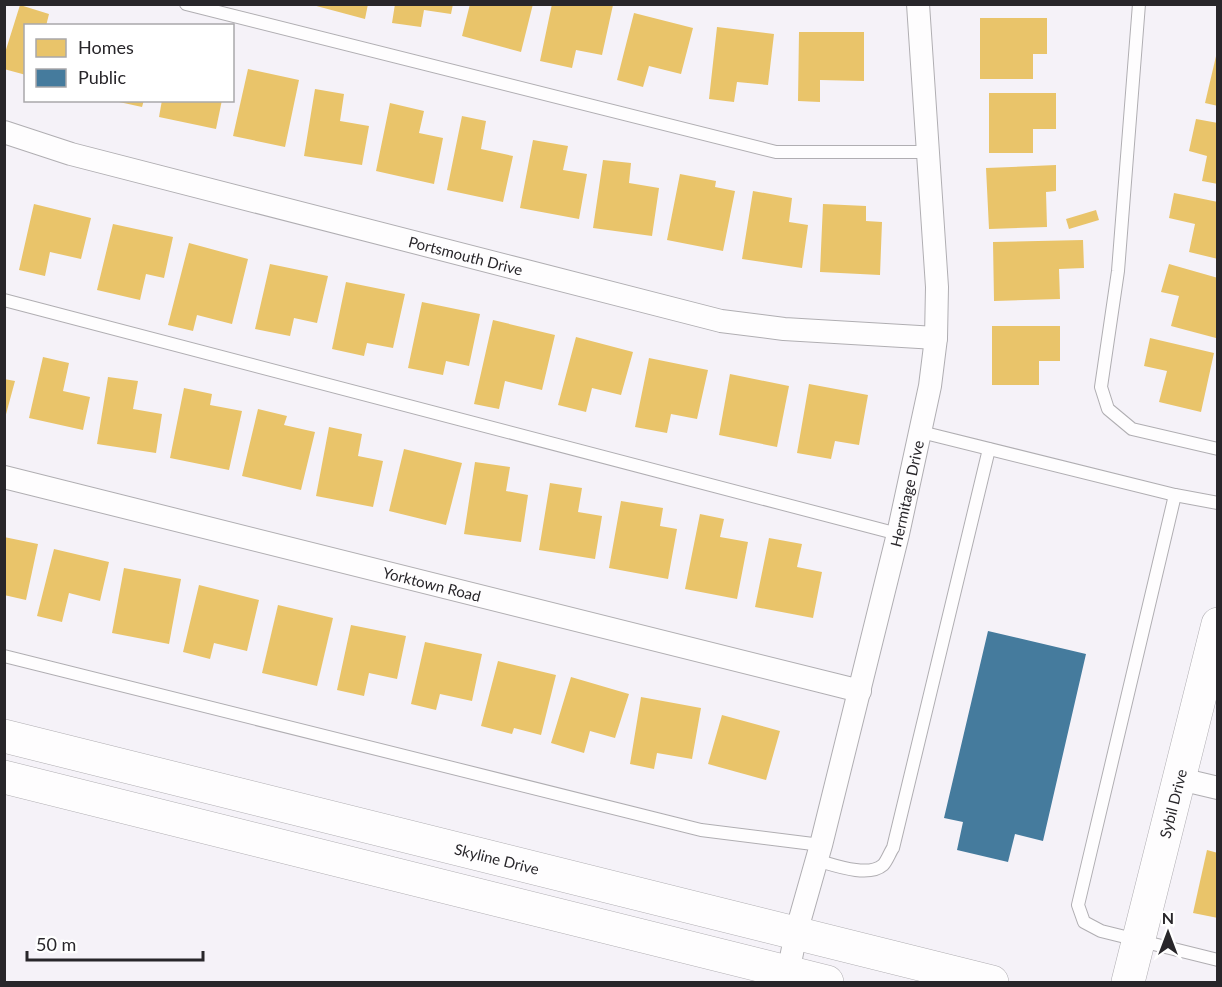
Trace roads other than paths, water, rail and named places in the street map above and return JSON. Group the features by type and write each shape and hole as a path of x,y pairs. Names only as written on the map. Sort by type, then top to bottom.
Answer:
{"main road":[{"name":"Sybil Drive","path":"1128,982 1218,624"},
{"name":"Skyline Drive","path":"4,736 992,982"},
{"path":"4,777 787,978 828,982"}],"street":[{"name":"Hermitage Drive","path":"787,978 796,933 819,853 898,534 921,432 936,338 938,287 918,4"},
{"name":"Portsmouth Drive","path":"4,132 71,154 722,321 784,330 936,338"},
{"name":"Yorktown Road","path":"4,477 860,691"},
{"path":"1180,779 1218,788"}],"lane":[{"path":"186,4 777,152 928,152"},
{"path":"1139,4 1118,271 1101,387 1108,409 1132,429 1218,449"},
{"path":"4,300 898,534"},
{"path":"921,432 1174,495 1218,503"},
{"path":"4,656 701,830 819,853 847,868 869,871 884,865 893,848 989,449"},
{"path":"1174,495 1078,905 1084,922 1101,931 1218,960"}]}
